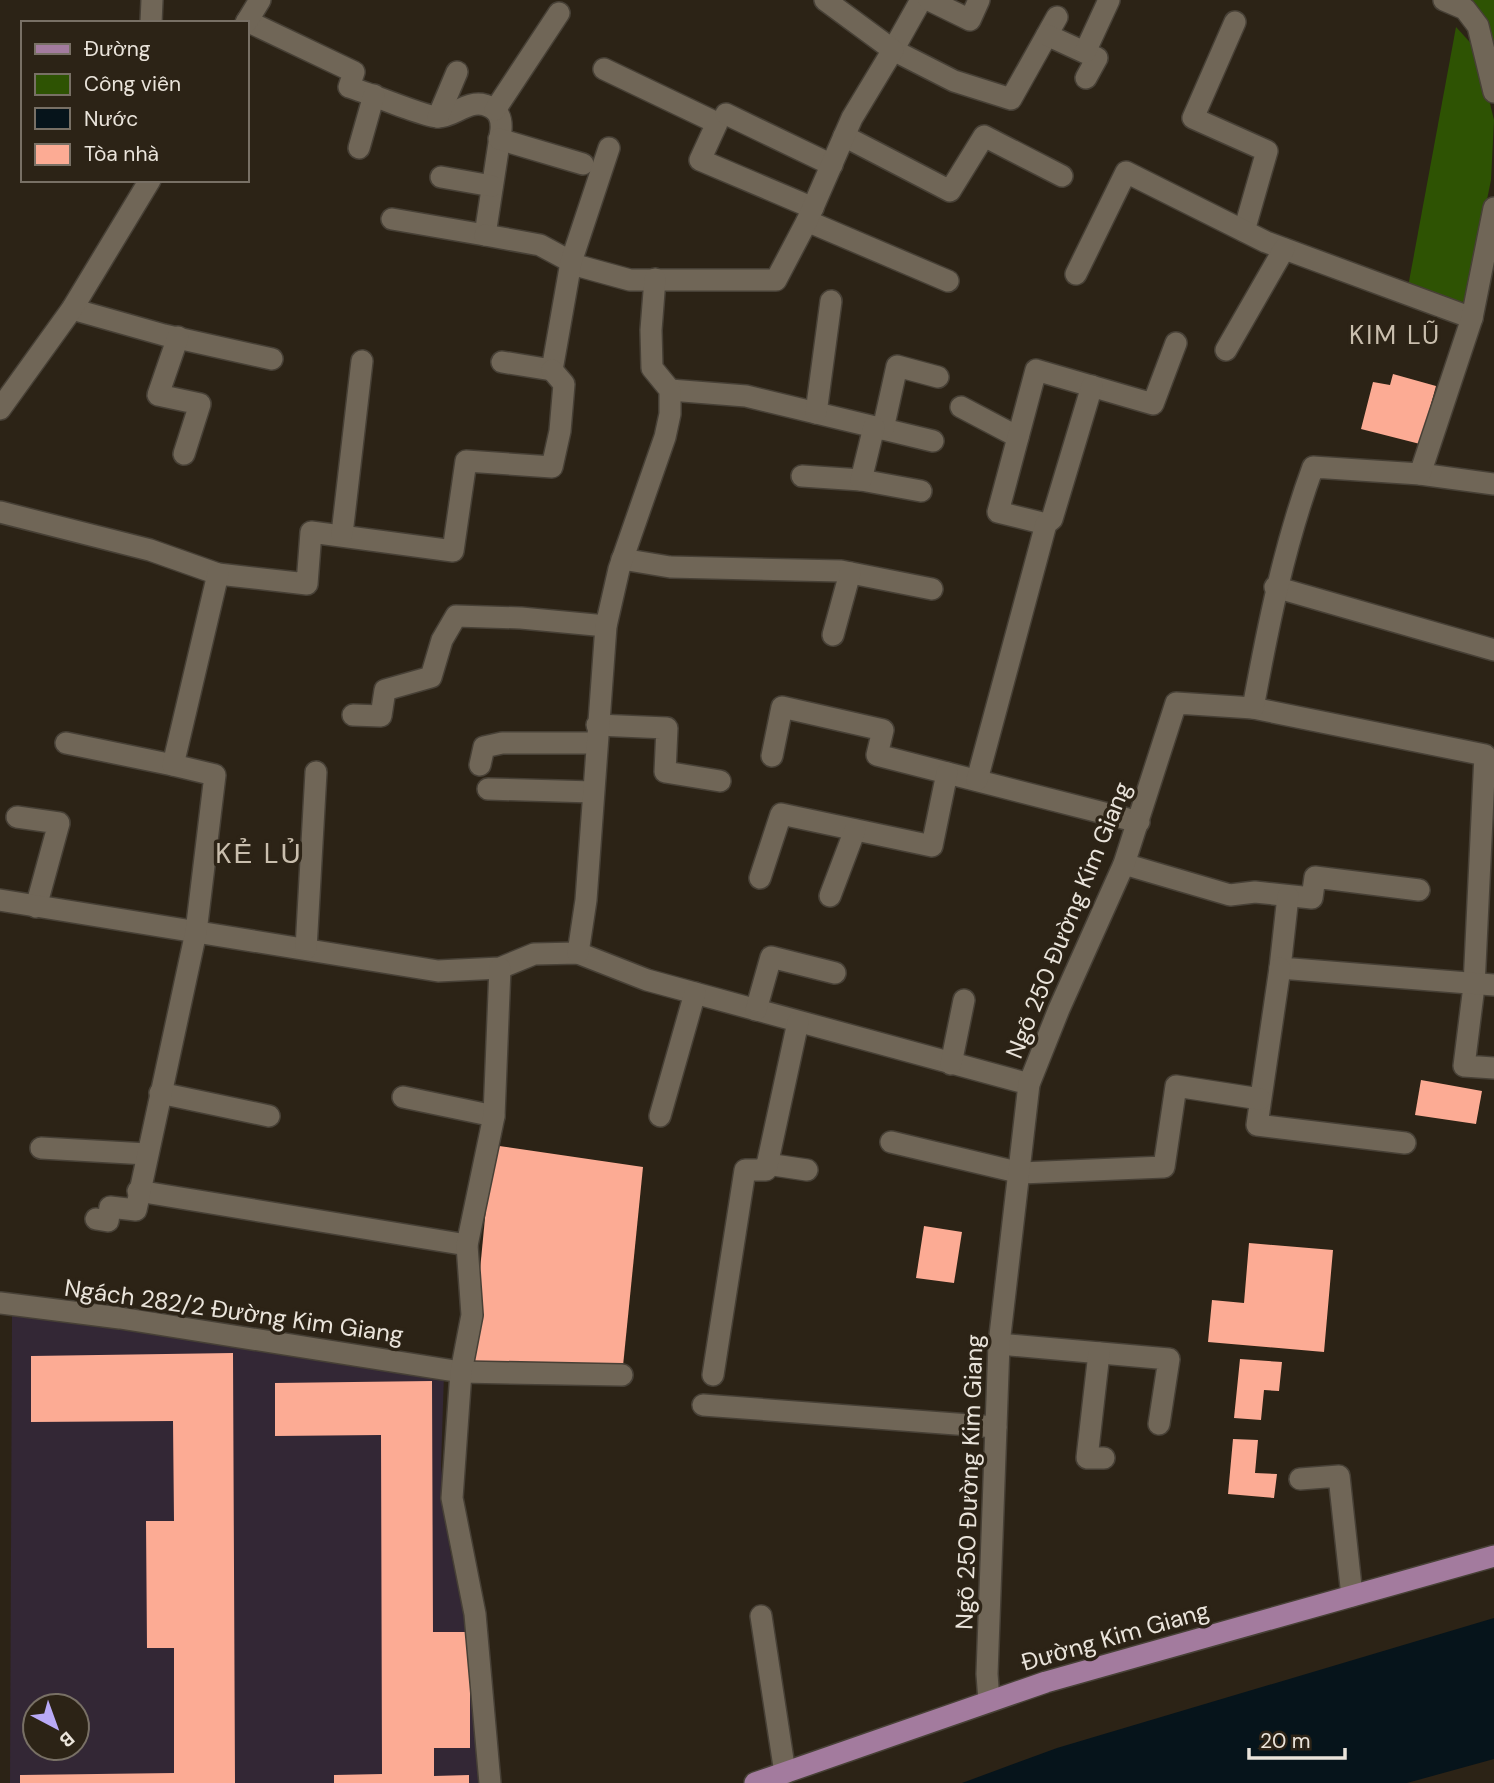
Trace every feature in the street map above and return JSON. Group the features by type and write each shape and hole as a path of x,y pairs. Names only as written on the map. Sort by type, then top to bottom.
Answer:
{"main road":[{"name":"Đường Kim Giang","path":"755,1783 989,1701 1494,1556"}],"street":[{"path":"152,0 152,21"},
{"path":"248,21 260,0"},
{"path":"825,0 893,50 954,80 1011,99 1052,26 1084,52 1097,58 1086,78"},
{"path":"391,219 540,245 571,262 630,280 776,280 810,215 844,136 921,0"},
{"path":"929,0 970,20 979,0"},
{"path":"1084,52 1108,0"},
{"path":"1444,0 1467,4 1489,54 1494,92"},
{"path":"495,110 559,13"},
{"path":"248,22 354,72 349,87 438,117 469,105 484,104 495,110 502,120 485,235"},
{"path":"1235,22 1193,118 1268,151 1244,231"},
{"path":"604,69 717,123 700,160 948,281"},
{"path":"438,117 457,72"},
{"path":"359,148 374,95"},
{"path":"726,114 832,165"},
{"path":"844,136 950,191 984,136 1062,176"},
{"path":"499,139 583,164"},
{"path":"552,370 571,262 609,148"},
{"path":"1076,274 1126,172 1284,248 1472,318"},
{"path":"441,177 492,186"},
{"path":"0,408 72,309 149,182"},
{"path":"1420,474 1472,318 1494,208"},
{"path":"1226,350 1284,248"},
{"path":"578,953 586,900 606,626 622,559 665,437 670,390 652,368 651,330 655,279"},
{"path":"816,413 831,301"},
{"path":"72,309 272,359"},
{"path":"178,337 158,395 200,404 184,454"},
{"path":"1046,524 998,512 1036,370 1153,404 1176,342"},
{"path":"342,534 362,361"},
{"path":"0,512 150,550 218,574 307,584 311,532 342,534 453,551 466,461 552,467 560,431 564,384 552,370 502,362"},
{"path":"861,480 897,366 938,377"},
{"path":"977,780 1046,524 1052,519 1092,386"},
{"path":"670,390 746,396 933,441"},
{"path":"961,407 1018,437"},
{"path":"1494,484 1420,474 1313,467 1292,525 1275,587 1252,708 1485,755 1484,986 1464,1066 1494,1068"},
{"path":"802,476 861,480 920,491"},
{"path":"622,559 670,566 850,573 932,589"},
{"path":"833,635 850,573"},
{"path":"173,765 218,574"},
{"path":"1275,587 1494,650"},
{"path":"353,715 381,716 385,690 431,677 442,640 456,616 521,618 606,626"},
{"name":"Ngõ 250 Đường Kim Giang","path":"989,1701 999,1343 1030,1084 1059,1009 1124,864 1176,703 1252,708"},
{"path":"772,756 782,707 883,730 877,755 1139,822"},
{"path":"480,765 484,747 502,743 667,728 666,772 720,781"},
{"path":"66,743 215,775 196,932 136,1210 110,1207 108,1221 96,1219"},
{"path":"306,948 316,772"},
{"path":"760,878 781,814 932,846 947,773"},
{"path":"488,789 593,792"},
{"path":"17,817 59,823 36,907"},
{"path":"830,896 855,830"},
{"path":"1124,864 1230,895 1255,892 1312,898 1315,877 1419,890"},
{"path":"1288,897 1256,1125 1405,1143"},
{"path":"0,900 438,971 500,968 534,954 578,953 647,979 695,993 1030,1084"},
{"path":"757,1010 771,957 835,973"},
{"path":"490,1783 475,1614 452,1498 461,1372 472,1315 467,1245 494,1116 500,968"},
{"path":"1280,968 1484,986"},
{"path":"660,1116 695,993"},
{"path":"951,1064 964,1000"},
{"path":"713,1375 745,1170 766,1170 798,1021"},
{"path":"891,1142 1021,1173 1164,1167 1176,1086 1261,1099"},
{"path":"160,1093 269,1116"},
{"path":"399,1098 494,1116"},
{"path":"41,1148 147,1154"},
{"path":"767,1164 807,1170"},
{"path":"138,1191 467,1245"},
{"name":"Ngách 282/2 Đường Kim Giang","path":"0,1303 120,1318 461,1372 622,1375"},
{"path":"999,1343 1169,1359 1159,1424"},
{"path":"1098,1353 1087,1458 1104,1458"},
{"path":"703,1405 996,1427"},
{"path":"1300,1479 1339,1476 1352,1596"},
{"path":"761,1616 785,1773"}],"shaded area":[{"path":"12,1315 444,1374 441,1466 450,1551 470,1632 483,1783 10,1783"}],"green space":[{"path":"1458,0 1494,0 1494,49 1489,47 1483,15"},
{"path":"1456,27 1477,50 1494,120 1491,180 1466,303 1408,287"}],"water":[{"path":"1494,1618 1494,1759 1407,1783 962,1783 1057,1748"}],"building":[{"path":"1393,374 1436,386 1420,444 1361,429 1373,382 1390,385"},
{"path":"1421,1080 1482,1091 1476,1124 1415,1115"},
{"path":"492,1145 643,1167 623,1366 471,1364"},
{"path":"924,1226 962,1232 954,1283 916,1278"},
{"path":"1249,1243 1333,1250 1324,1352 1208,1342 1212,1300 1244,1303"},
{"path":"233,1353 235,1783 20,1783 20,1775 174,1773 174,1648 147,1648 146,1521 174,1521 173,1421 31,1422 31,1356"},
{"path":"1240,1359 1282,1362 1279,1391 1264,1390 1261,1420 1234,1418"},
{"path":"432,1381 433,1632 470,1632 470,1748 434,1748 434,1776 469,1775 469,1783 334,1783 334,1775 382,1774 381,1435 275,1436 275,1383"},
{"path":"1233,1439 1258,1440 1255,1473 1277,1474 1274,1498 1228,1494"}],"district":[{"name":"KIM LŨ","path":"1395,335"},
{"name":"KẺ LỦ","path":"259,853"}]}
